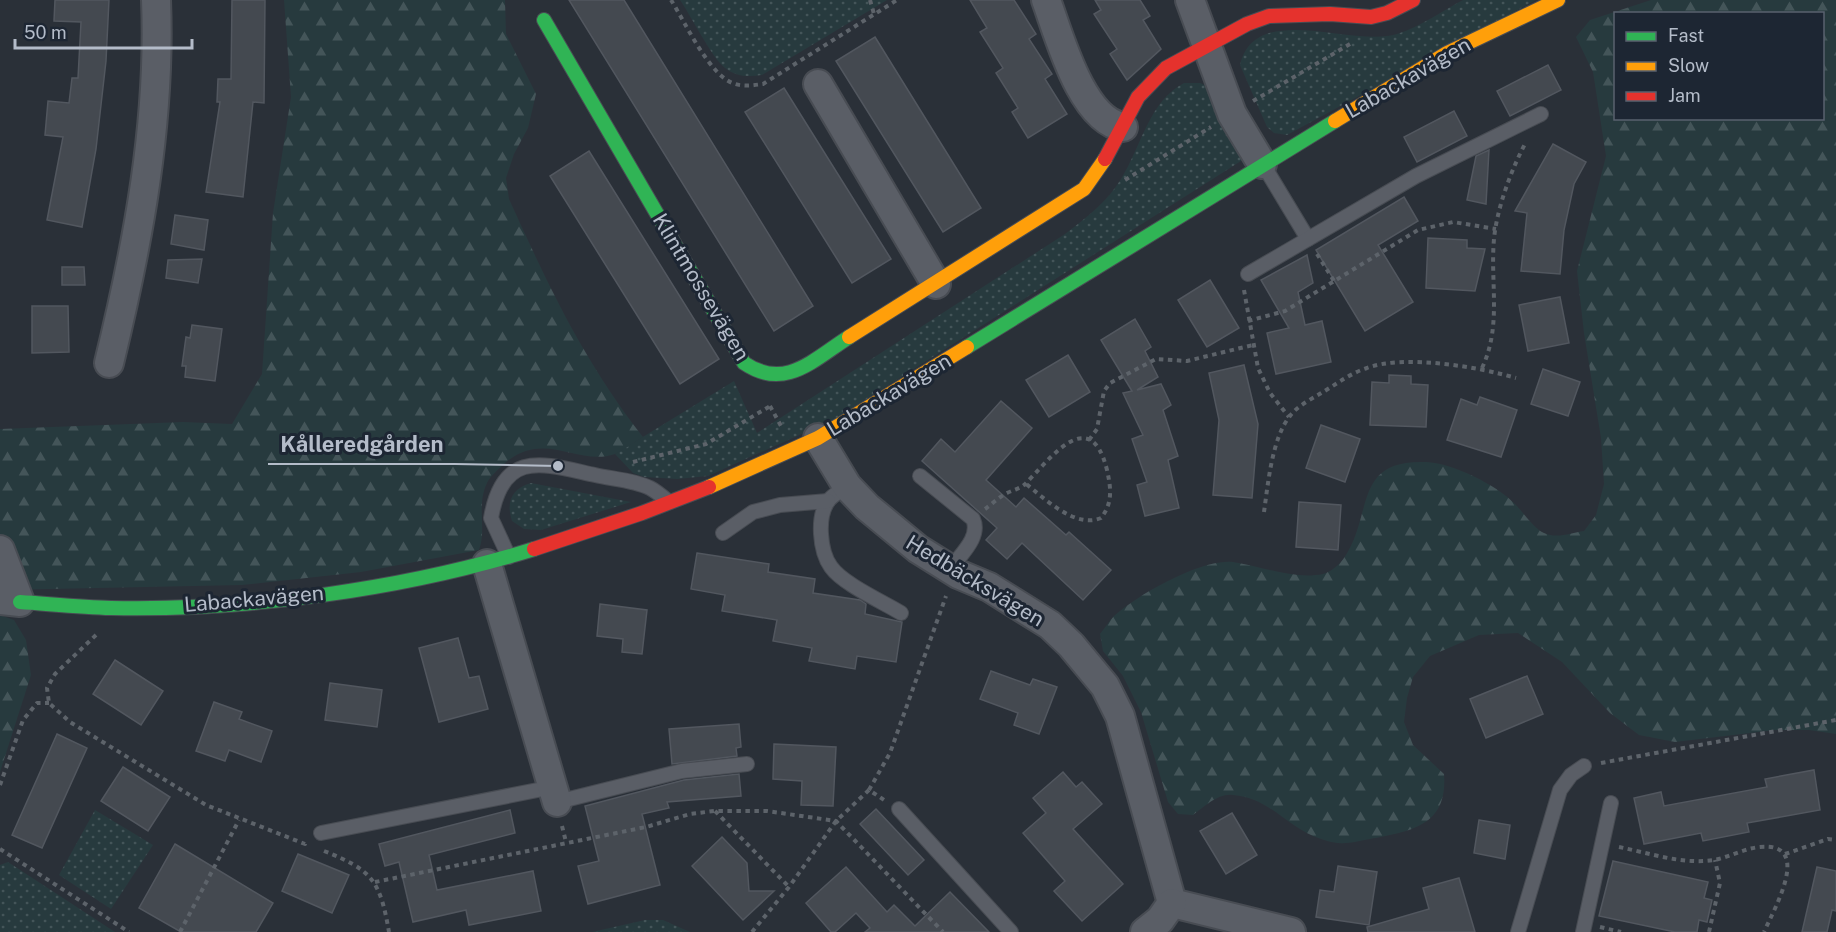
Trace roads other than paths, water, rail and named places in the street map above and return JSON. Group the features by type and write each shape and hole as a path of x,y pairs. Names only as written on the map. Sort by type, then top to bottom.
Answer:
{"street":[{"path":"109,363 123,307 145,184 155,98 156,0"},
{"path":"1046,0 1078,81 1090,104 1116,126 1123,128"},
{"path":"1190,0 1232,114 1263,164"},
{"path":"818,84 936,284 1084,189 1097,174 1138,97 1166,68 1247,24 1269,16 1330,7 1371,17 1387,13 1413,0"},
{"name":"Labackavägen","path":"10,601 112,608 294,598 384,586 498,560 592,533 670,503 795,451 818,438 1447,53 1558,0"},
{"name":"Klintmossevägen","path":"544,20 744,363 759,375 780,377 794,372 936,284"},
{"name":"Hedbäcksvägen","path":"818,438 837,494 954,571 989,587 1050,625 1071,645 1105,686 1120,716 1172,903"},
{"path":"0,550 10,601"},
{"path":"498,560 555,795"},
{"path":"1145,932 1160,920 1172,903 1291,932"}],"lane":[{"path":"1248,274 1416,176 1541,114"},
{"path":"1263,164 1308,239"},
{"path":"498,560 491,518 500,488 509,476 519,469 535,464 558,466 650,488 670,503"},
{"path":"920,476 973,519 976,527 975,534 954,571"},
{"path":"723,533 753,512 837,494"},
{"path":"837,494 821,525 824,552 831,568 901,613"},
{"path":"321,833 555,795 682,771 747,764"},
{"path":"1518,932 1560,790 1571,775 1584,766"},
{"path":"1583,932 1611,803"},
{"path":"899,809 1011,932"}],"place":[{"name":"Kålleredgården","path":"558,466"}]}
